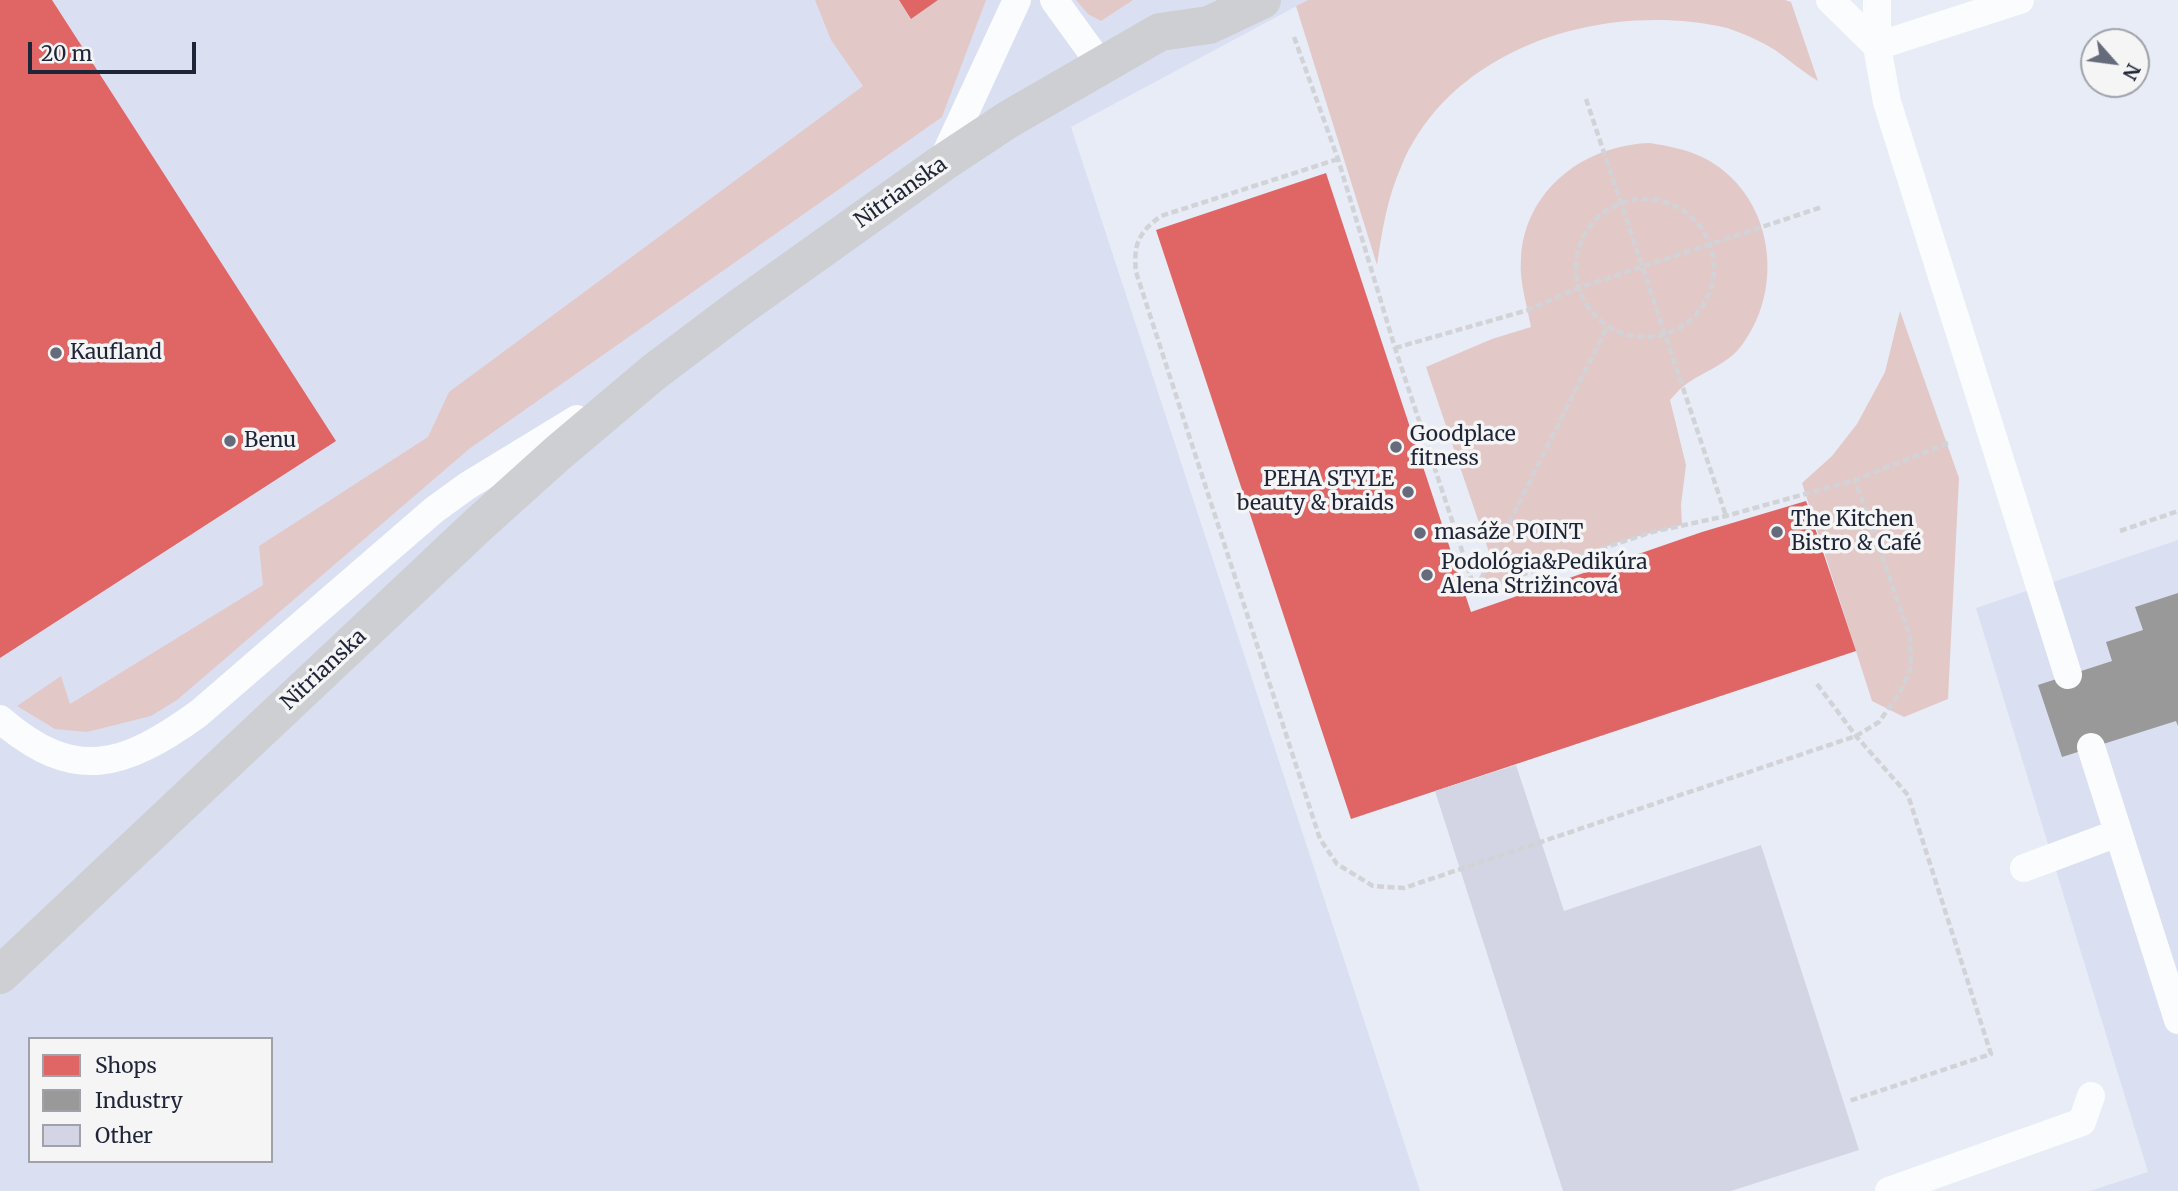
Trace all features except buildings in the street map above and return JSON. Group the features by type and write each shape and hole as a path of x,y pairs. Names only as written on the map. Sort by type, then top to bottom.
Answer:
{"main road":[{"name":"Nitrianska","path":"0,975 478,525 654,372 738,308 941,164 1009,119 1101,65 1168,16 1209,25 1262,0"}],"lane":[{"path":"941,164 1017,0"},
{"path":"1054,0 1101,65"},
{"path":"1830,0 1877,46"},
{"path":"1877,0 1877,46 1887,102 2068,675"},
{"path":"1877,46 1983,6 2020,0"},
{"name":"Nitrianska","path":"0,719 45,752 75,761 114,760 142,750 198,714 434,510 467,486 654,372"},
{"path":"2091,747 2178,1020"},
{"path":"2024,868 2118,832"},
{"path":"1889,1191 2082,1122 2091,1096"}],"path":[{"path":"1293,35 1338,159 1395,348 1475,590"},
{"path":"1586,99 1726,516"},
{"path":"1338,159 1161,216 1140,236 1134,253 1140,285 1320,839 1337,864 1373,886 1404,888 1856,736 1879,722 1902,689 1911,667 1910,636 1855,480"},
{"path":"1644,199 1676,206 1701,227 1710,245 1714,275 1710,293 1701,309 1688,323 1666,335 1639,338 1607,327 1585,305 1578,288 1576,259 1580,243 1588,228 1600,216 1621,203 1644,199"},
{"path":"1395,348 1528,310 1578,288 1822,207"},
{"path":"1475,590 1607,327"},
{"path":"1475,590 1652,531 1726,516 1855,480 1990,426"},
{"path":"2120,531 2178,510"},
{"path":"1816,684 1856,736 1908,795 1991,1054 1849,1101"}],"shaded area":[{"path":"0,0 1308,0 1071,127 1420,1191 0,1191"},
{"path":"815,0 899,0 911,19 938,0 986,0 942,117 469,449 177,700 151,716 87,732 55,729 17,706 61,676 70,704 263,585 259,546 428,437 449,392 863,86 831,40"},
{"path":"1076,0 1133,0 1101,21 1088,14"},
{"path":"1308,0 1785,0 1791,2 1818,81 1775,50 1751,38 1727,28 1680,21 1632,21 1583,28 1537,42 1494,62 1456,90 1424,125 1401,167 1392,191 1377,265 1296,6"},
{"path":"1650,143 1696,154 1726,172 1744,192 1757,216 1765,241 1768,268 1765,295 1756,321 1742,345 1722,363 1692,380 1670,400 1686,465 1681,505 1682,525 1632,538 1475,590 1491,558 1426,367 1492,339 1531,327 1522,284 1521,258 1525,233 1546,192 1563,175 1603,152"},
{"path":"1900,311 1959,478 1948,699 1904,717 1872,701 1802,483 1832,456 1857,424 1885,372"},
{"path":"2178,540 2178,1191 2090,1191 2148,1172 1976,608"}],"place":[{"name":"Kaufland","path":"56,353"},
{"name":"Benu","path":"230,441"},
{"name":"Goodplace fitness","path":"1396,447"},
{"name":"PEHA STYLE beauty & braids","path":"1408,492"},
{"name":"The Kitchen Bistro & Café","path":"1777,532"},
{"name":"masáže POINT","path":"1420,533"},
{"name":"Podológia&Pedikúra Alena Strižincová","path":"1427,575"}]}
